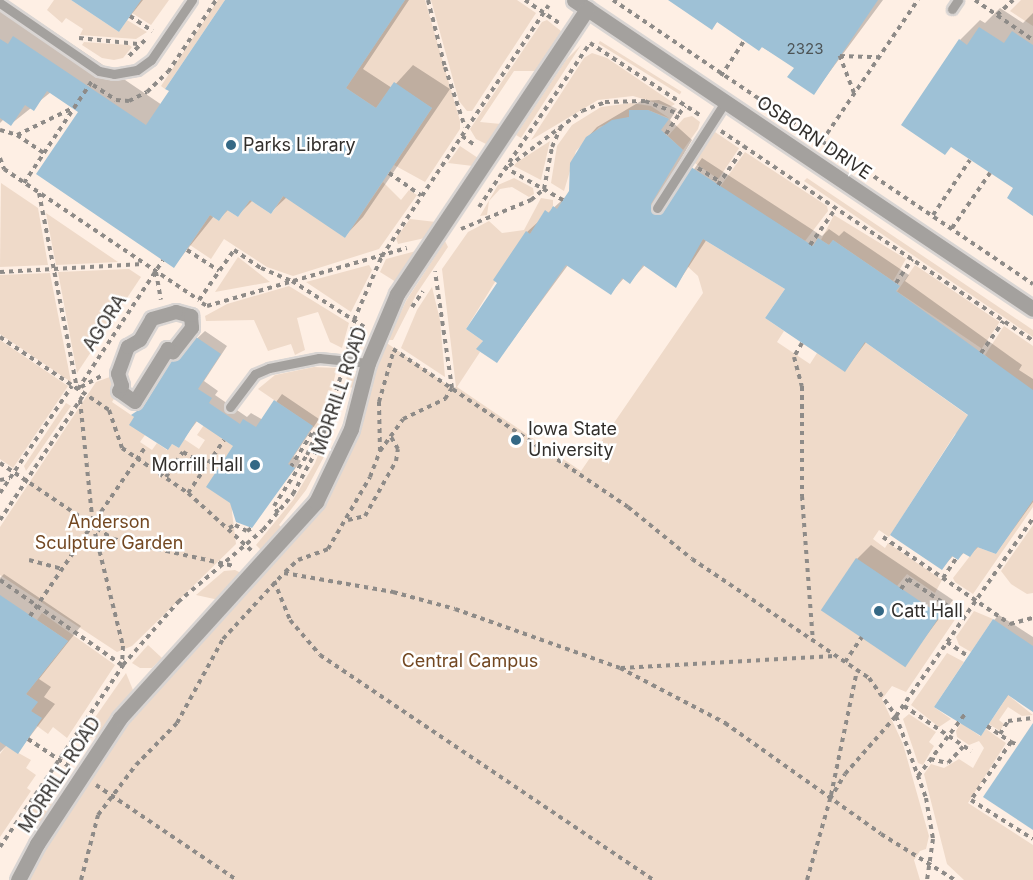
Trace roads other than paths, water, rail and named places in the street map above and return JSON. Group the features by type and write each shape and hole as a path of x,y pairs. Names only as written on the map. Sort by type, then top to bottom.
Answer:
{"street":[{"name":"OSBORN DRIVE","path":"574,0 1033,309"},
{"name":"MORRILL ROAD","path":"18,880 37,844 120,718 316,502 351,429 368,363 397,294 587,9"},
{"path":"177,312 191,316 190,333 187,331 173,352 168,349 135,402 119,391 122,387 118,374 128,347 135,344 144,334 147,323 157,316 177,312"}],"lane":[{"path":"0,3 99,71 114,74 137,70 151,60 192,0"},
{"path":"952,9 957,0"},
{"path":"657,208 725,102"},
{"path":"230,407 255,374 269,368 319,358 368,363"}],"place":[{"name":"Parks Library","path":"231,145"},
{"name":"Iowa State University","path":"516,440"},
{"name":"Morrill Hall","path":"255,465"},
{"name":"Catt Hall","path":"879,611"}],"park label":[{"name":"Anderson Sculpture Garden","path":"109,533"},
{"name":"Central Campus","path":"470,661"}]}
